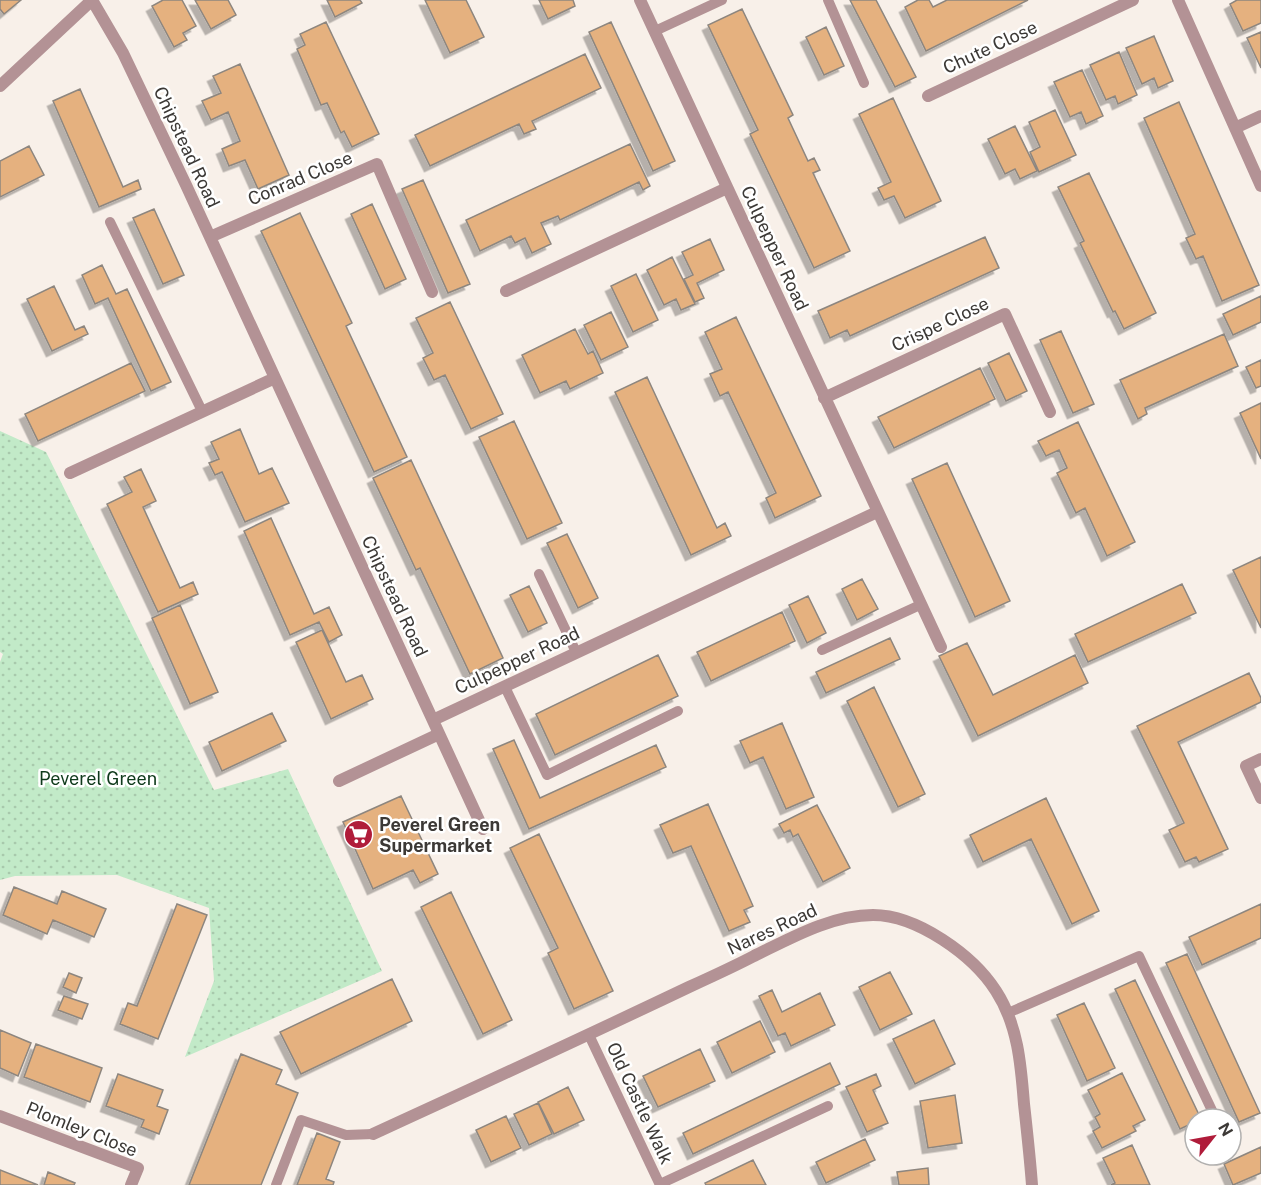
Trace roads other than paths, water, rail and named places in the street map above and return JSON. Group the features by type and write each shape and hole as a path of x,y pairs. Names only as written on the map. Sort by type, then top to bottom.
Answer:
{"street":[{"path":"0,86 92,0"},
{"name":"Chipstead Road","path":"92,0 123,53 210,237 483,829"},
{"name":"Culpepper Road","path":"640,0 940,647"},
{"name":"Chute Close","path":"928,96 1133,0"},
{"path":"1178,0 1261,186"},
{"path":"1235,128 1261,116"},
{"name":"Conrad Close","path":"210,237 376,164 432,292"},
{"path":"506,291 727,188"},
{"name":"Crispe Close","path":"824,398 1005,314 1050,412"},
{"path":"70,472 275,378"},
{"name":"Culpepper Road","path":"433,720 877,512"},
{"path":"339,781 439,734"},
{"path":"1261,759 1246,766 1261,798"},
{"name":"Nares Road","path":"373,1134 589,1035 790,939 830,922 875,915 905,921 956,949 985,975 997,992 1016,1036 1032,1185"},
{"name":"Plomley Close","path":"0,1116 138,1168 132,1185"}],"lane":[{"path":"656,31 722,0"},
{"path":"828,0 864,83"},
{"path":"110,222 202,411"},
{"path":"539,574 576,652"},
{"path":"822,651 920,605"},
{"path":"505,687 547,775 678,711"},
{"path":"1008,1013 1139,956 1210,1107"},
{"name":"Old Castle Walk","path":"589,1035 660,1185"},
{"path":"660,1185 828,1106"},
{"path":"276,1185 301,1120 346,1135 373,1134"}],"place":[{"name":"Peverel Green Supermarket","path":"358,834"}],"park label":[{"name":"Peverel Green","path":"98,778"}]}
